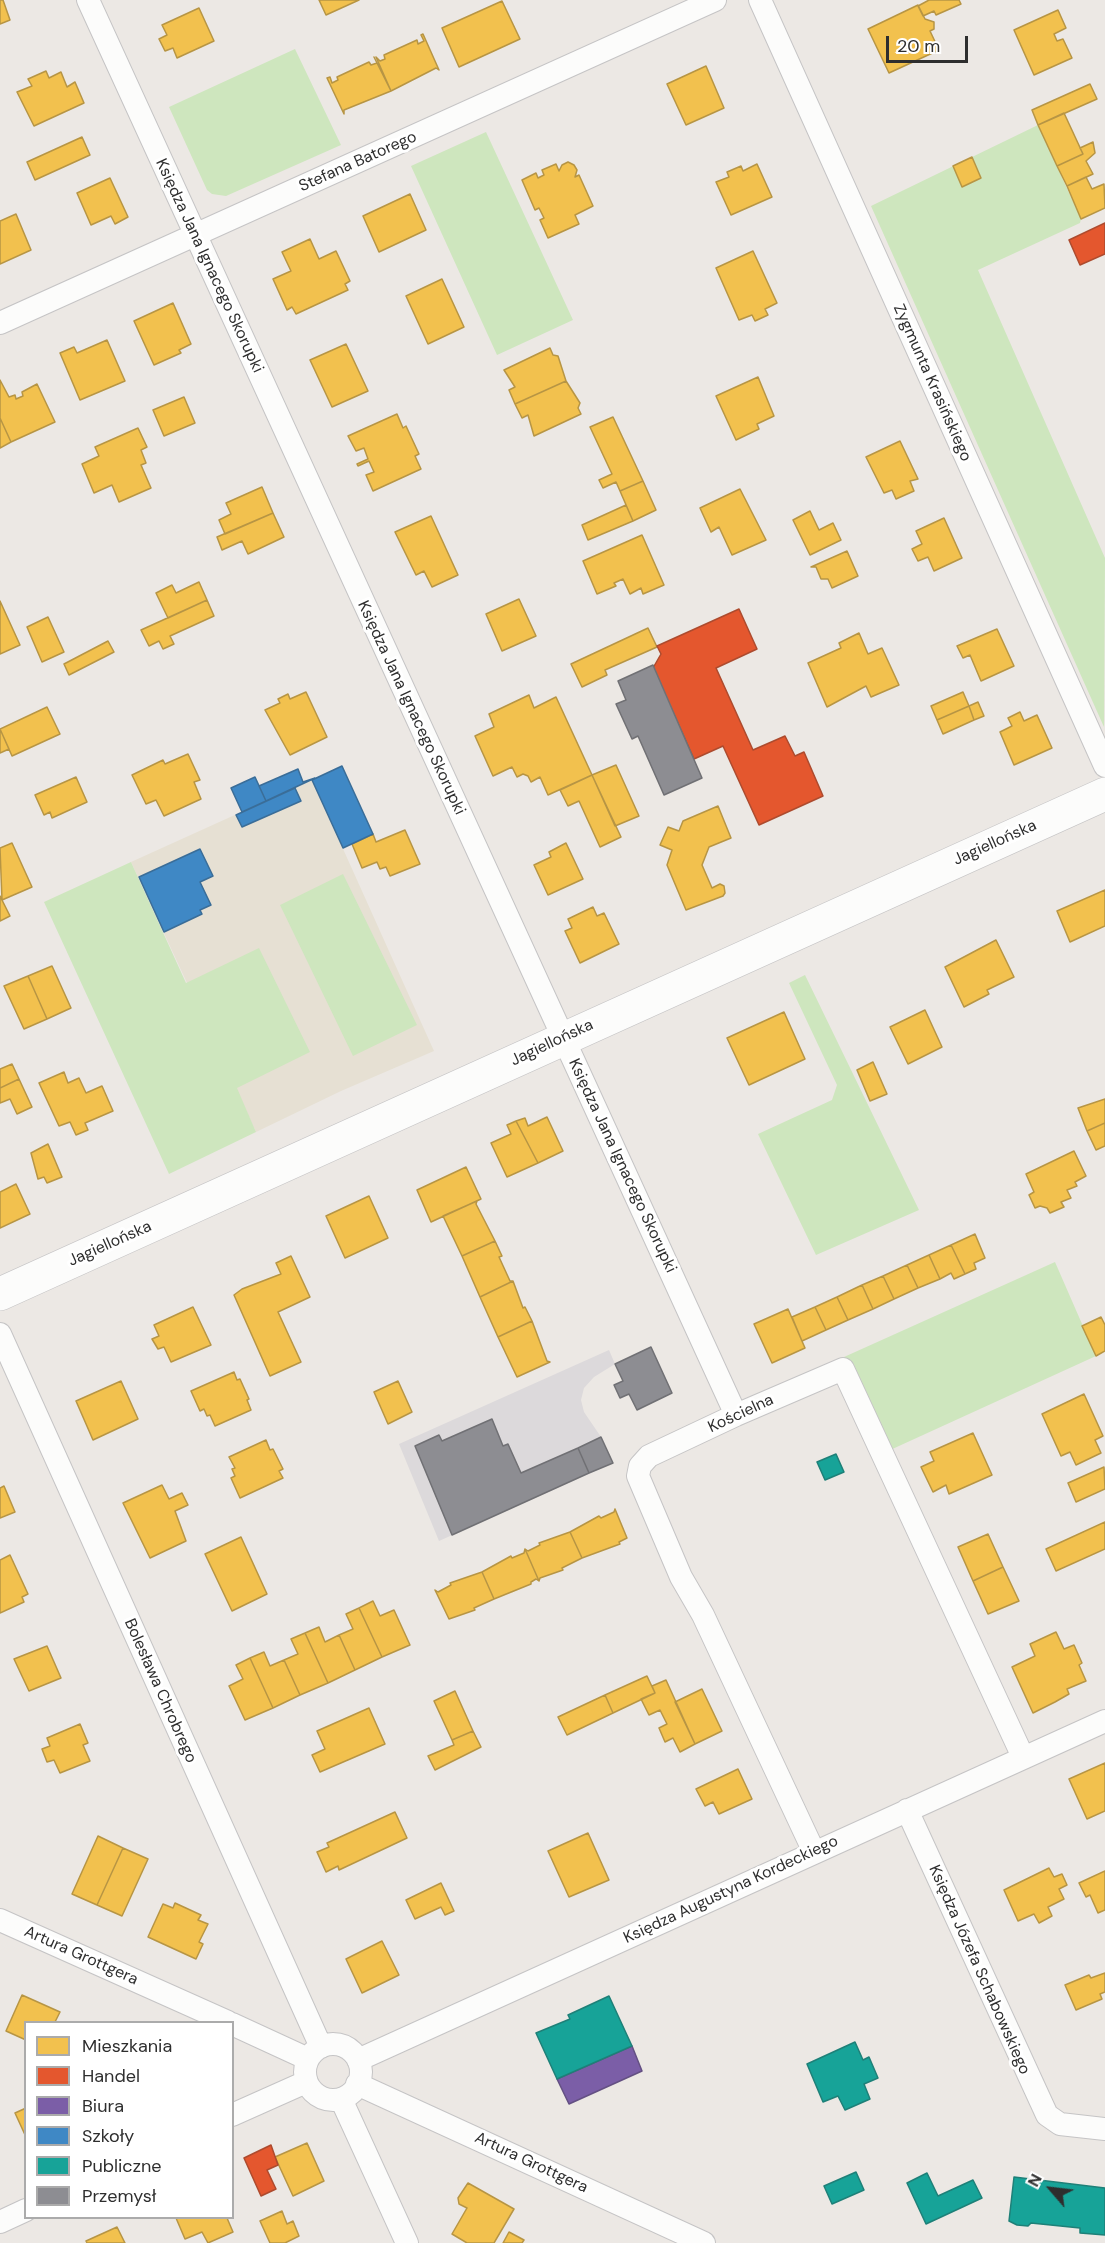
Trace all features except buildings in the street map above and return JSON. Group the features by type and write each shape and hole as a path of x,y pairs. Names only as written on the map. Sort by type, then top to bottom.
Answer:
{"street":[{"name":"Księdza Jana Ignacego Skorupki","path":"88,0 736,1415"},
{"name":"Stefana Batorego","path":"0,323 715,0"},
{"name":"Zygmunta Krasińskiego","path":"760,0 1105,766"},
{"name":"Jagiellońska","path":"0,1294 1105,794"},
{"name":"Bolesława Chrobrego","path":"0,1335 314,2053"},
{"name":"Kościelna","path":"814,1852 703,1615 681,1577 638,1476 640,1466 649,1456 736,1415 843,1369 1023,1757"},
{"name":"Księdza Augustyna Kordeckiego","path":"358,2060 1105,1721"},
{"name":"Księdza Józefa Schabowskiego","path":"907,1810 1039,2103 1047,2115 1060,2124 1105,2129"},
{"name":"Artura Grottgera","path":"0,1920 226,2021"},
{"path":"234,2025 314,2053"},
{"path":"332,2044 342,2046 358,2060 360,2073 349,2091 320,2097 306,2082 305,2070 314,2053 332,2044"},
{"path":"234,2114 306,2082"},
{"path":"349,2091 407,2243"},
{"name":"Artura Grottgera","path":"349,2091 704,2243"},
{"path":"0,2222 24,2211"}],"shaded area":[{"path":"312,780 434,1051 341,1091 256,1132 131,862"},
{"path":"609,1350 615,1364 594,1377 584,1388 581,1400 584,1412 601,1437 613,1463 439,1541 399,1444"}],"green space":[{"path":"295,49 341,145 226,196 212,194 207,190 169,107"},
{"path":"1038,125 1081,219 1080,223 978,270 1105,558 1104,727 871,206"},
{"path":"486,132 573,320 497,355 411,166"},
{"path":"131,862 186,983 259,948 310,1052 237,1088 256,1132 169,1174 44,902"},
{"path":"343,874 417,1025 353,1056 280,905"},
{"path":"805,975 919,1210 816,1255 758,1134 832,1100 837,1085 789,983"},
{"path":"1055,1262 1096,1356 888,1451 844,1357"}]}
